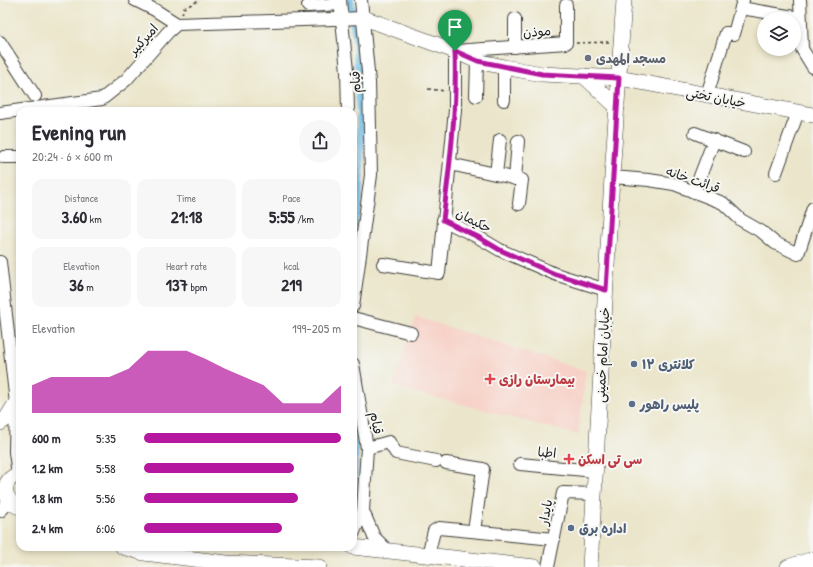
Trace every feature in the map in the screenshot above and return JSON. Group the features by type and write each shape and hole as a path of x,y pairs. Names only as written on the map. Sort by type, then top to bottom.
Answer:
{"main road":[{"name":"خیابان امام خمینی","path":"590,567 612,177 624,0"},
{"name":"خیابان تختی","path":"364,18 455,51 478,61 504,67 542,74 619,78 813,115"},
{"path":"584,76 617,107"},
{"path":"0,423 6,419 16,407"},
{"path":"0,472 16,475"},
{"path":"7,500 8,483 16,477"},
{"path":"357,546 531,567"},
{"path":"137,551 198,564 314,567"},
{"path":"788,567 813,560"},
{"path":"810,567 813,560"}],"street":[{"path":"135,0 155,10 177,24"},
{"name":"قیام","path":"357,277 371,175 369,82 364,18 361,0"},
{"path":"800,0 800,12"},
{"path":"308,6 340,2"},
{"name":"قیام","path":"340,2 343,19 347,71 348,107"},
{"path":"707,95 726,33 734,34 742,4 775,12"},
{"path":"566,5 566,43"},
{"name":"امیرکبیر","path":"69,107 102,99 126,80 168,32 177,24 364,18"},
{"path":"515,19 515,47"},
{"path":"801,34 802,49 813,67"},
{"path":"0,42 35,96"},
{"name":"موذن","path":"455,51 566,43"},
{"name":"حکیمان","path":"455,51 456,92 450,164 443,220 478,237 500,250 555,274 606,290"},
{"path":"476,96 478,61"},
{"path":"504,67 504,100"},
{"path":"99,107 102,99"},
{"name":"امیرکبیر","path":"0,113 16,112"},
{"path":"776,173 798,112"},
{"path":"695,133 744,152"},
{"path":"496,174 500,140"},
{"path":"694,192 714,140"},
{"path":"515,179 518,141"},
{"path":"4,157 16,158"},
{"path":"450,164 522,180 519,204"},
{"name":"قرائت خانه","path":"612,177 674,184 723,203 741,220 762,232 775,243 798,254 813,208"},
{"path":"383,264 439,272 443,220"},
{"path":"0,262 2,295 16,407 16,460"},
{"path":"357,319 411,333"},
{"name":"قیام","path":"357,388 367,448 363,511"},
{"path":"367,448 389,442 396,453 483,469 474,531"},
{"name":"اطبا","path":"520,464 595,471"},
{"name":"پایدار","path":"548,567 563,493 594,494"},
{"path":"357,525 363,511"},
{"path":"363,511 374,537 387,550"},
{"path":"428,555 434,531 439,528 554,539"}],"path":[{"path":"177,24 184,8 200,0"},
{"name":"موذن","path":"566,43 621,42"},
{"path":"428,89 456,92"}],"shaded area":[{"name":"بیمارستان رازی","path":"416,317 586,371 578,435 393,386"}],"waterway":[{"path":"350,0 357,42 361,137 357,209"}],"place":[{"name":"مسجد المهدی","path":"588,58"},
{"name":"کلانتری ۱۲","path":"634,364"},
{"name":"بیمارستان رازی","path":"490,379"},
{"name":"پلیس راهور","path":"632,404"},
{"name":"سی تی اسکن","path":"569,459"},
{"name":"اداره برق","path":"571,528"}],"route":[{"path":"455,51 478,61 542,74 619,78 606,290 555,274 500,250 478,237 443,220 452,153 455,110 455,51"}]}
